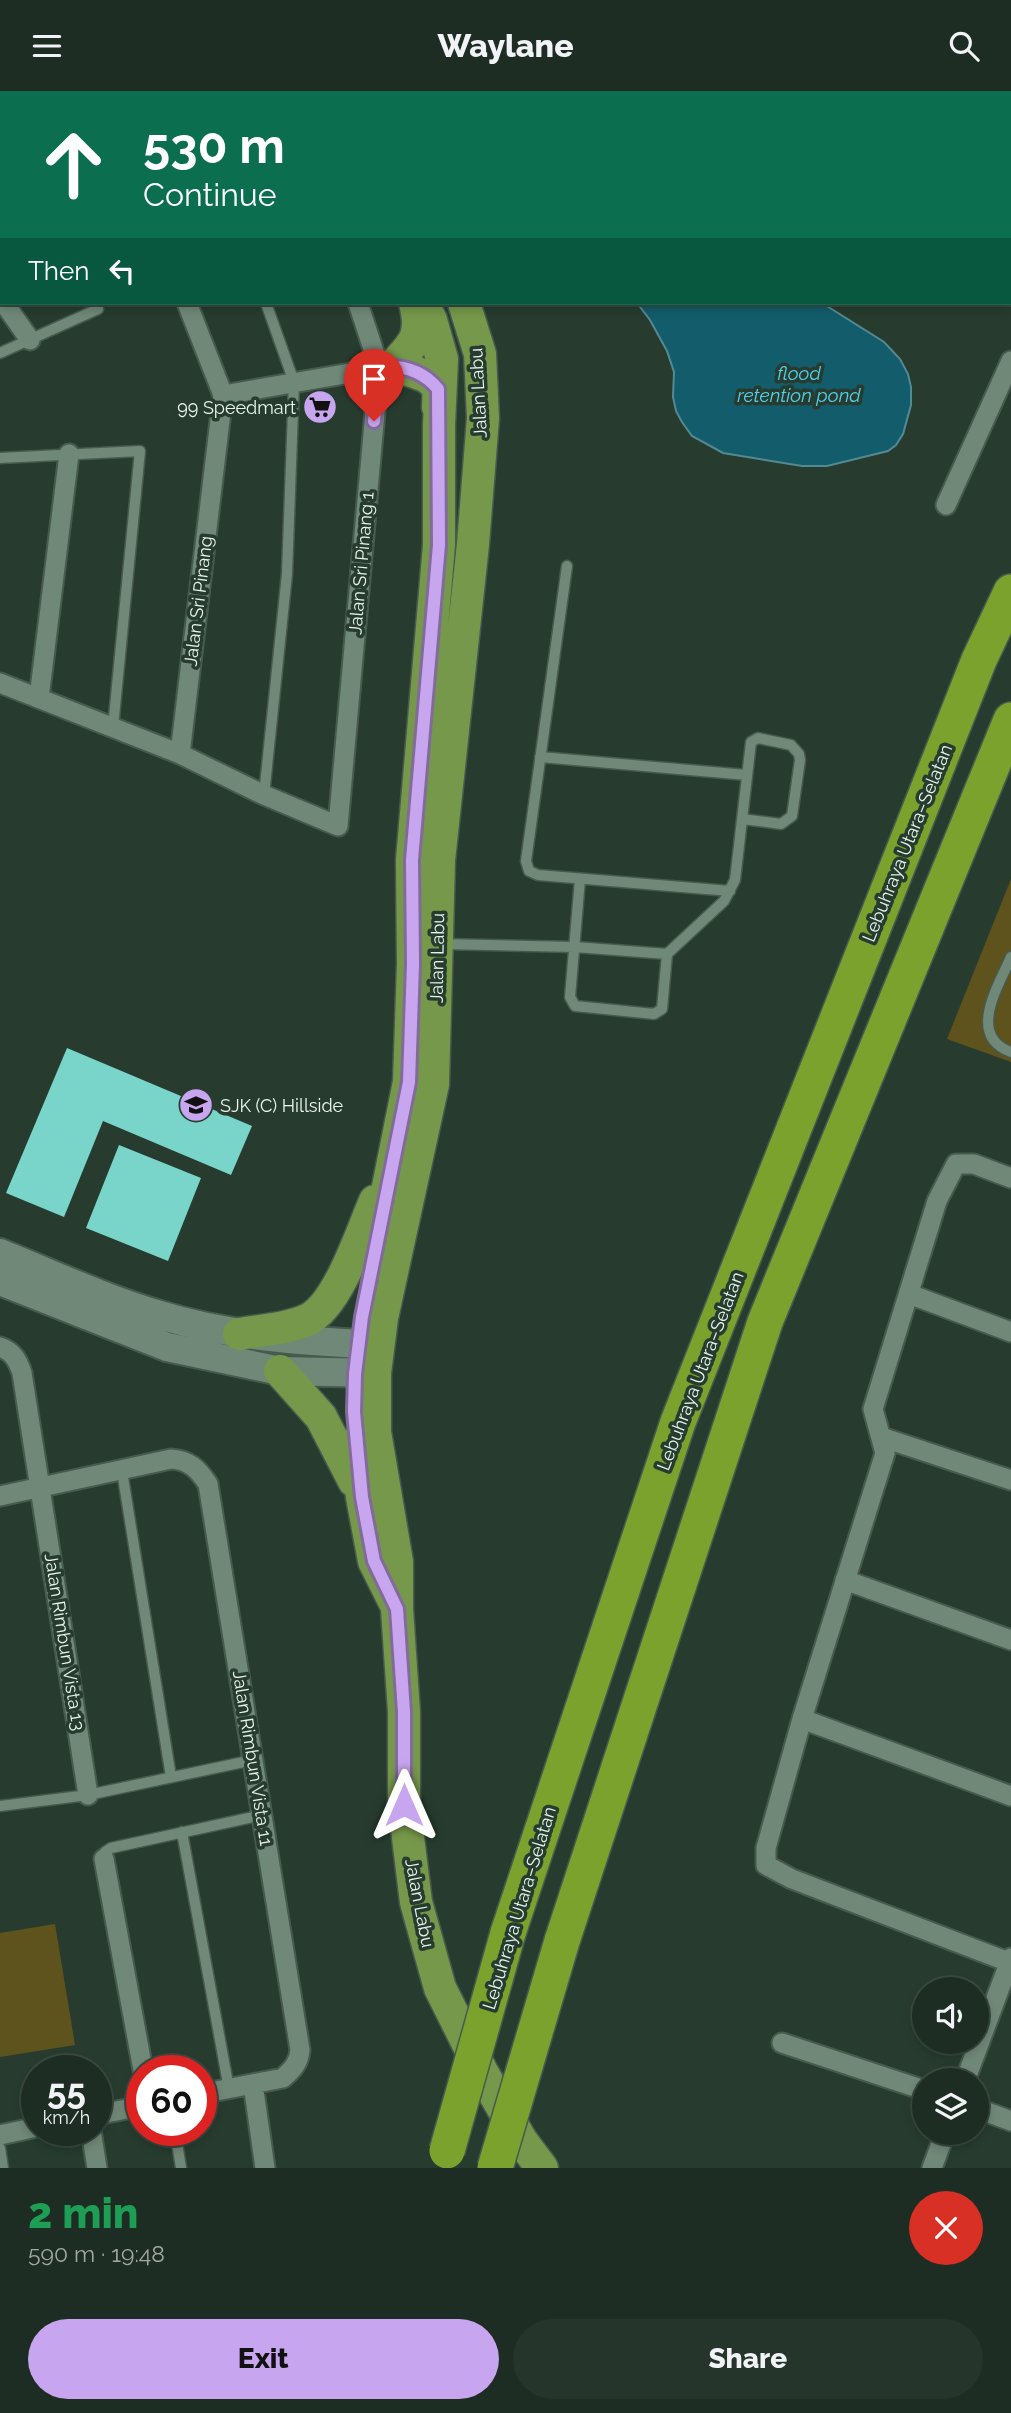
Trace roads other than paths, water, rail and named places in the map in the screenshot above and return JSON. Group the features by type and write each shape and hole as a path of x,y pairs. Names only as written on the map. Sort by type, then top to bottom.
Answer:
{"highway":[{"name":"Lebuhraya Utara–Selatan","path":"445,2159 508,1933 678,1422 979,660 1011,592"},
{"path":"495,2168 562,1941 765,1322 1011,720"}],"main road":[{"path":"386,367 417,338 415,305"},
{"name":"Jalan Labu","path":"423,305 431,320 442,359 439,545 412,860 413,964 409,1082 394,1156 366,1359 374,1431 397,1562 397,1609 404,1712 404,1805 416,1902 439,1987 520,2140 542,2168"},
{"path":"442,359 457,351 463,328 463,305"},
{"name":"Jalan Labu","path":"397,1609 374,1561 362,1497 354,1412 433,1084 439,860 472,556 483,418 480,354 464,305"},
{"path":"386,367 420,373 429,379 438,389 439,425"},
{"path":"239,1334 292,1325 323,1309 337,1288 394,1156"},
{"path":"280,1371 321,1417 362,1497"}],"street":[{"path":"6,305 30,340"},
{"name":"Jalan Sri Pinang","path":"180,754 223,395 188,305"},
{"name":"Jalan Sri Pinang 1","path":"264,795 338,826 386,367 359,305"},
{"path":"223,395 442,359"},
{"path":"946,505 1011,361"},
{"path":"38,698 69,454"},
{"path":"0,683 180,754 264,795"},
{"path":"970,2068 1010,1961 792,1879 766,1865 766,1848 802,1719 885,1453 873,1409 937,1201 956,1164 974,1164 1011,1178"},
{"path":"0,1253 159,1315 366,1359"},
{"path":"0,1281 167,1347 280,1371 366,1359"},
{"path":"908,1294 1011,1332"},
{"name":"Jalan Rimbun Vista 13","path":"0,1347 7,1349 14,1356 22,1373 88,1795"},
{"path":"881,1437 1011,1480"},
{"name":"Jalan Rimbun Vista 11","path":"122,1471 171,1459 182,1460 191,1464 208,1484 300,2050 300,2059 283,2078 253,2084"},
{"path":"0,1496 122,1471"},
{"path":"845,1580 1011,1640"},
{"path":"802,1719 1011,1796"},
{"path":"104,1859 140,2055"},
{"path":"782,2043 912,2086"},
{"path":"217,2091 253,2084 265,2168"},
{"path":"989,2113 1011,2121"},
{"path":"0,2135 21,2130"},
{"path":"932,2168 941,2145"},
{"path":"94,2146 97,2168"}],"lane":[{"path":"0,353 98,309 95,305"},
{"path":"264,795 287,574 293,382 267,305"},
{"path":"0,457 140,451 113,727"},
{"path":"567,566 526,861 530,870 538,875 730,891"},
{"path":"580,879 570,997 572,1003 575,1006 654,1014 662,1009 667,954 724,901 735,880 747,775 751,743 754,739 791,745 799,754 800,760 792,816 782,824 742,819"},
{"path":"540,757 747,775"},
{"path":"438,944 575,947 667,954"},
{"path":"1011,957 988,1010 991,1038 1001,1048 1011,1052"},
{"path":"122,1471 171,1777"},
{"path":"0,1805 88,1795 253,1760"},
{"path":"104,1859 105,1852 111,1847 262,1815"},
{"path":"182,1832 229,2089"},
{"path":"178,2146 181,2168"},
{"path":"0,2148 3,2168"}],"water":[{"name":"flood retention pond","path":"639,305 825,305 884,342 900,359 911,387 911,405 903,434 888,451 827,466 802,466 723,453 692,436 682,422 673,397 674,372 667,351"}],"place":[{"name":"99 Speedmart","path":"320,407"},
{"name":"SJK (C) Hillside","path":"196,1105"}]}
